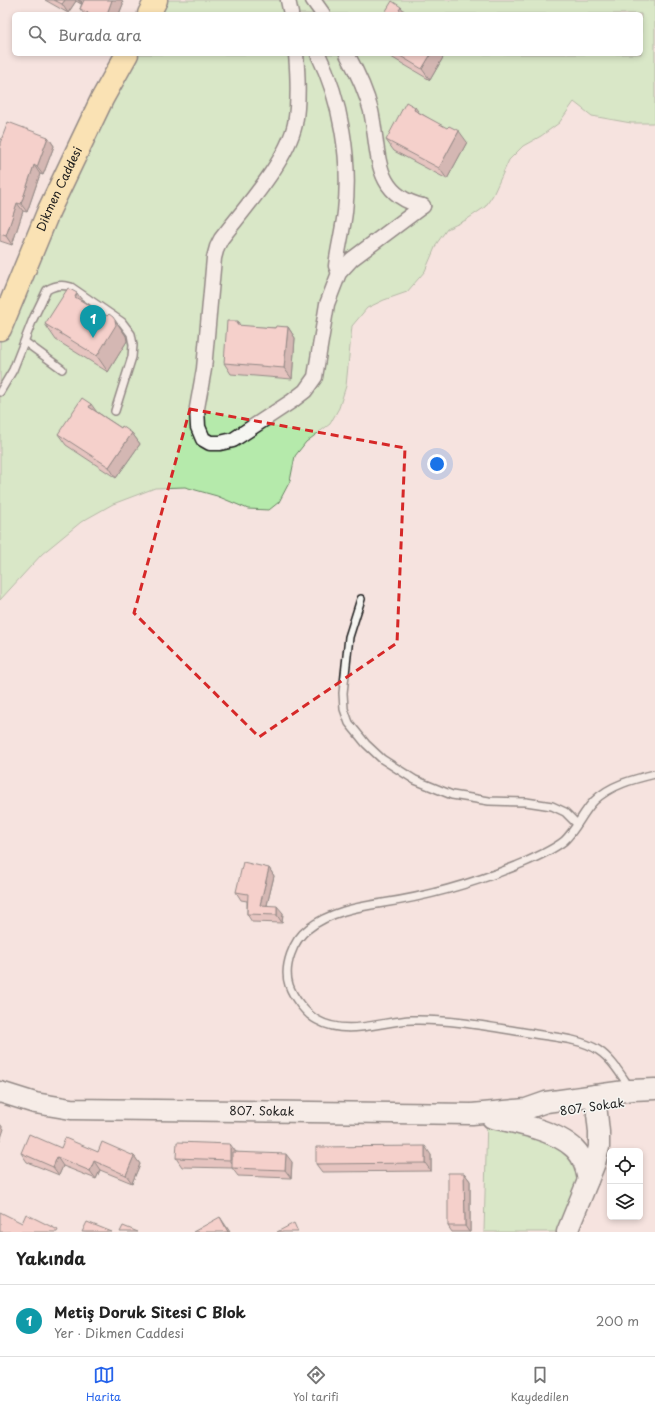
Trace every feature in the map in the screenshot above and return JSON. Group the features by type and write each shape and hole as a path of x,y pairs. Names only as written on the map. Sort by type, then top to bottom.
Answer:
{"main road":[{"path":"150,12 156,0"},
{"name":"Dikmen Caddesi","path":"0,329 49,210 97,111 126,56"},
{"name":"807. Sokak","path":"590,1102 632,1090 655,1089"},
{"name":"807. Sokak","path":"0,1092 35,1103 71,1109 472,1114 526,1109 546,1102 634,1101 655,1089"},
{"path":"567,1232 595,1163 599,1147 599,1132 590,1102"},
{"path":"472,1114 532,1128 564,1141 576,1150 585,1165 588,1180"}],"street":[{"path":"288,0 291,12"},
{"path":"313,0 322,12"},
{"path":"296,56 297,107 295,124 290,139 283,154 267,178 221,239 214,258 204,369 197,408 198,427 203,439 210,443 220,443 233,440 305,391 315,377 327,304 339,273 352,259 423,206 398,196 392,191 384,180 370,110 361,82 348,56"},
{"path":"319,56 331,88 340,120 347,175 346,200 336,266 339,273"}],"lane":[{"path":"0,392 13,370 33,319 47,290 59,285 71,287 122,322 131,334 133,351 114,411"},
{"path":"25,342 62,369"},
{"path":"361,599 349,637 343,693 344,709 349,723 366,744 382,759 415,780 452,795 552,806 565,812 577,824"},
{"path":"632,1090 617,1068 598,1050 577,1042 462,1023 413,1020 388,1022 359,1028 337,1028 317,1020 302,1007 288,985 287,964 294,946 307,929 326,918 358,907 406,900 447,891 538,857 564,840 594,801 613,788 638,778 655,774"}],"highlighted area":[{"path":"190,409 405,448 397,643 259,737 134,613"}],"green space":[{"path":"156,0 655,0 655,123 631,123 592,116 574,102 559,123 541,136 523,146 509,160 493,195 485,207 466,220 447,229 437,243 425,271 407,292 367,308 352,326 346,386 339,408 330,424 306,442 295,456 290,481 279,502 269,510 248,509 217,496 185,487 155,488 113,504 81,522 42,554 0,600 0,329 126,56 643,56 643,12 150,12"},
{"path":"487,1117 518,1124 585,1165 567,1232 484,1232"}],"building":[{"path":"54,0 65,0 62,4"},
{"path":"84,0 112,0 108,12 87,12 80,9"},
{"path":"392,1 401,7 399,10 402,12 385,12"},
{"path":"400,56 430,56 422,69"},
{"path":"406,102 415,107 414,110 447,128 449,126 459,131 439,168 386,140"},
{"path":"8,122 48,137 37,167 34,165 21,204 17,203 6,236 0,234 0,143"},
{"path":"68,288 77,293 75,297 107,316 109,314 115,320 116,325 97,356 45,324"},
{"path":"227,321 238,321 237,325 275,328 276,326 288,327 284,368 224,363"},
{"path":"82,398 91,404 89,407 121,428 122,426 132,433 109,467 58,434"},
{"path":"243,862 269,868 260,905 277,906 277,915 247,914 248,894 236,892"},
{"path":"29,1134 61,1148 65,1138 98,1152 102,1142 134,1156 126,1175 94,1161 90,1171 57,1157 53,1167 21,1153"},
{"path":"177,1142 230,1144 230,1160 176,1158"},
{"path":"425,1146 425,1163 316,1164 316,1147"},
{"path":"232,1152 286,1154 285,1170 232,1168"},
{"path":"448,1173 464,1173 465,1226 448,1226"},
{"path":"0,1212 22,1223 26,1214 58,1230 57,1232 0,1232"},
{"path":"220,1217 228,1232 193,1232"},
{"path":"87,1222 112,1232 82,1232"},
{"path":"294,1223 298,1232 277,1232"},
{"path":"123,1226 138,1232 120,1232"}],"place":[{"name":"Metiş Doruk Sitesi C Blok","path":"93,338"}]}
